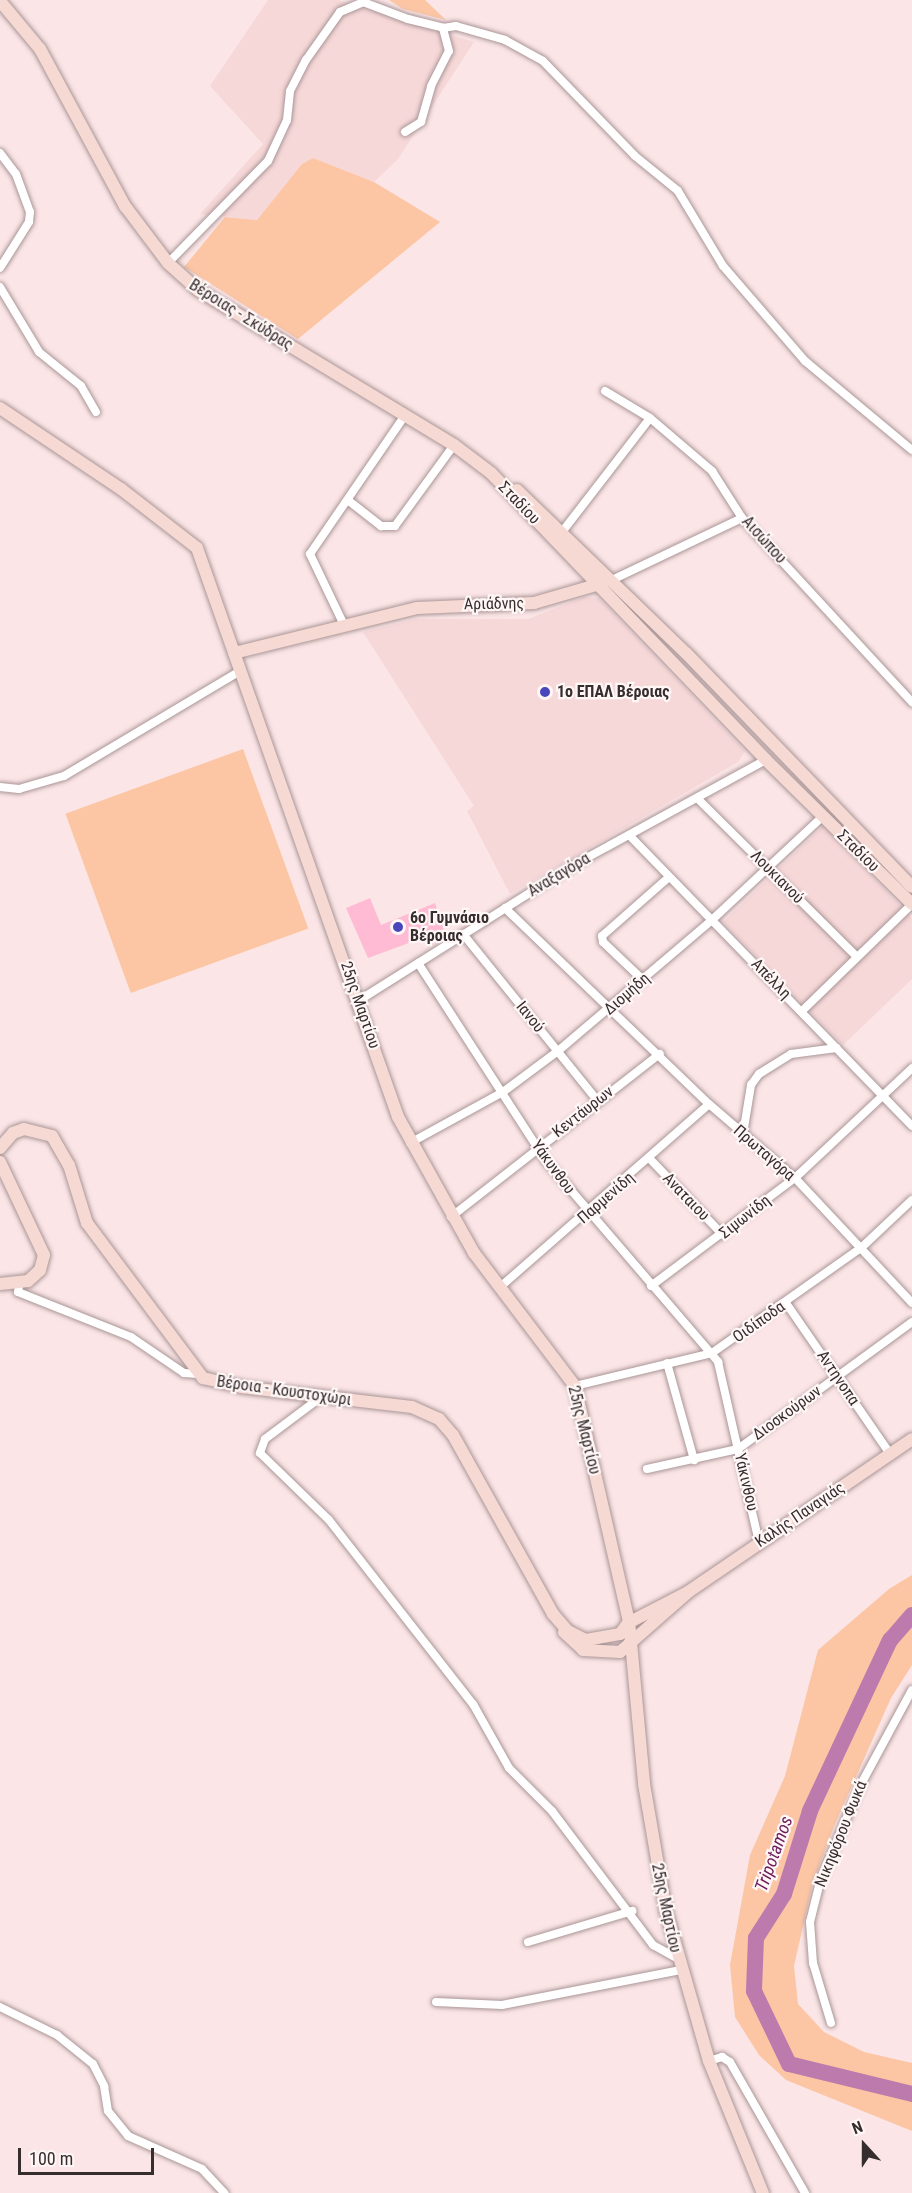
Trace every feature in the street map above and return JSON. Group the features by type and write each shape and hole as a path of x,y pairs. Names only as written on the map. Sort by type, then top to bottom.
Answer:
{"street":[{"name":"Βέροιας - Σκύδρας","path":"0,1 40,49 115,190 168,263 237,315 454,445 491,473"},
{"path":"168,263 268,161 287,120 290,91 340,12 363,2 443,28 456,26 506,40 543,61 635,156 678,191 723,266 805,361 912,450"},
{"path":"405,132 421,122 431,86 449,51 443,28"},
{"path":"0,153 16,174 30,212 28,222 0,268"},
{"path":"0,287 39,352 81,386 96,412"},
{"name":"Αισώπου","path":"605,391 650,418 712,471 742,518 912,702"},
{"name":"25ης Μαρτίου","path":"0,408 121,489 197,548 410,1143 451,1217 499,1288 575,1386 628,1623 651,1833 679,1964 709,2061 763,2193"},
{"path":"344,625 310,554 350,501 405,415"},
{"path":"562,532 650,418"},
{"path":"350,501 381,526 395,526 454,445"},
{"name":"Σταδίου","path":"491,473 504,477 562,532 912,886"},
{"name":"Σταδίου","path":"491,473 766,760 912,904"},
{"name":"Αριάδνης","path":"234,653 417,608 534,603 610,581 742,518"},
{"path":"0,787 19,789 64,776 240,671"},
{"name":"Αναξαγόρα","path":"358,1001 505,908 629,835 766,760"},
{"name":"Λουκιανού","path":"697,798 856,956"},
{"name":"Διομήδη","path":"410,1143 503,1092 558,1051 713,919 823,816"},
{"name":"Απέλλη","path":"629,835 912,1126"},
{"path":"643,980 603,942 602,936 669,877"},
{"path":"802,1011 912,904"},
{"name":"Πρωταγόρα","path":"505,908 660,1054 709,1104 795,1178 912,1303"},
{"name":"Ιανού","path":"463,934 597,1100"},
{"name":"Υάκυνθου","path":"418,963 537,1147 651,1286 712,1353"},
{"path":"743,1134 751,1085 759,1074 791,1054 837,1048"},
{"name":"Κεντάυρων","path":"451,1217 597,1100 660,1054"},
{"name":"Σιμωνίδη","path":"651,1286 723,1235 795,1178 912,1068"},
{"name":"Παρμενίδη","path":"499,1288 589,1213 709,1104"},
{"name":"Βέροια - Κουστοχώρι","path":"0,1148 13,1133 24,1129 52,1136 64,1154 87,1223 198,1374 217,1383 412,1407 439,1419 453,1435 560,1623 583,1650 615,1653 632,1646"},
{"name":"Αναταιου","path":"650,1159 723,1235"},
{"path":"0,1162 44,1255 40,1270 19,1285 0,1284"},
{"name":"Οιδίποδα","path":"575,1386 712,1353 861,1248 912,1200"},
{"path":"19,1285 18,1292 131,1337 184,1373 198,1374"},
{"name":"Αντηνοπα","path":"786,1303 890,1454"},
{"name":"Διοσκούρων","path":"647,1469 738,1449 912,1322"},
{"name":"Υάκινθου","path":"712,1353 738,1449 759,1542"},
{"path":"667,1363 694,1460"},
{"path":"321,1397 265,1439 260,1453 328,1520 473,1704 509,1768 552,1811 632,1911 653,1945 679,1964"},
{"name":"Καλής Παναγιάς","path":"628,1623 688,1592 912,1439"},
{"name":"Καλής Παναγιάς","path":"632,1646 688,1592"},
{"name":"Βέροια - Κουστοχώρι","path":"560,1623 573,1634 595,1641 620,1634 628,1623"},
{"name":"Νικηφόρου Φωκά","path":"831,2023 813,1963 810,1922 821,1878 860,1786 912,1690"},
{"path":"528,1942 632,1911"},
{"path":"436,2002 502,2005 679,1964"},
{"path":"0,2007 57,2036 93,2064 104,2086 108,2110 129,2136 202,2169 224,2193"},
{"path":"709,2061 722,2057 730,2062 805,2193"}],"shaded area":[{"path":"268,0 338,0 474,42 398,159 374,182 313,158 302,164 257,220 200,214 263,144 210,86"},
{"path":"389,0 425,0 446,20 403,9"},
{"path":"313,158 374,182 440,222 298,339 184,267 225,217 257,220 302,164"},
{"name":"1ο ΕΠΑΛ Βέροιας","path":"584,597 599,598 745,751 738,762 510,894 467,811 474,806 363,632 416,619 528,619"},
{"path":"243,749 308,928 131,993 65,814"},
{"path":"823,826 912,918 912,979 843,1045 723,922"},
{"path":"912,1575 912,1665 891,1698 835,1824 813,1882 794,1966 798,2004 824,2032 864,2052 912,2063 912,2131 786,2080 759,2055 735,2017 730,1965 750,1855 785,1776 818,1650 889,1589"}],"building":[{"name":"6ο Γυμνάσιο Βέροιας","path":"370,898 381,925 435,903 444,930 368,958 346,908"}],"waterway":[{"name":"Tripotamos","path":"912,1615 890,1640 810,1811 784,1894 756,1938 754,1991 789,2064 912,2094"}],"place":[{"name":"1ο ΕΠΑΛ Βέροιας","path":"545,692"},
{"name":"6ο Γυμνάσιο Βέροιας","path":"398,927"}]}
